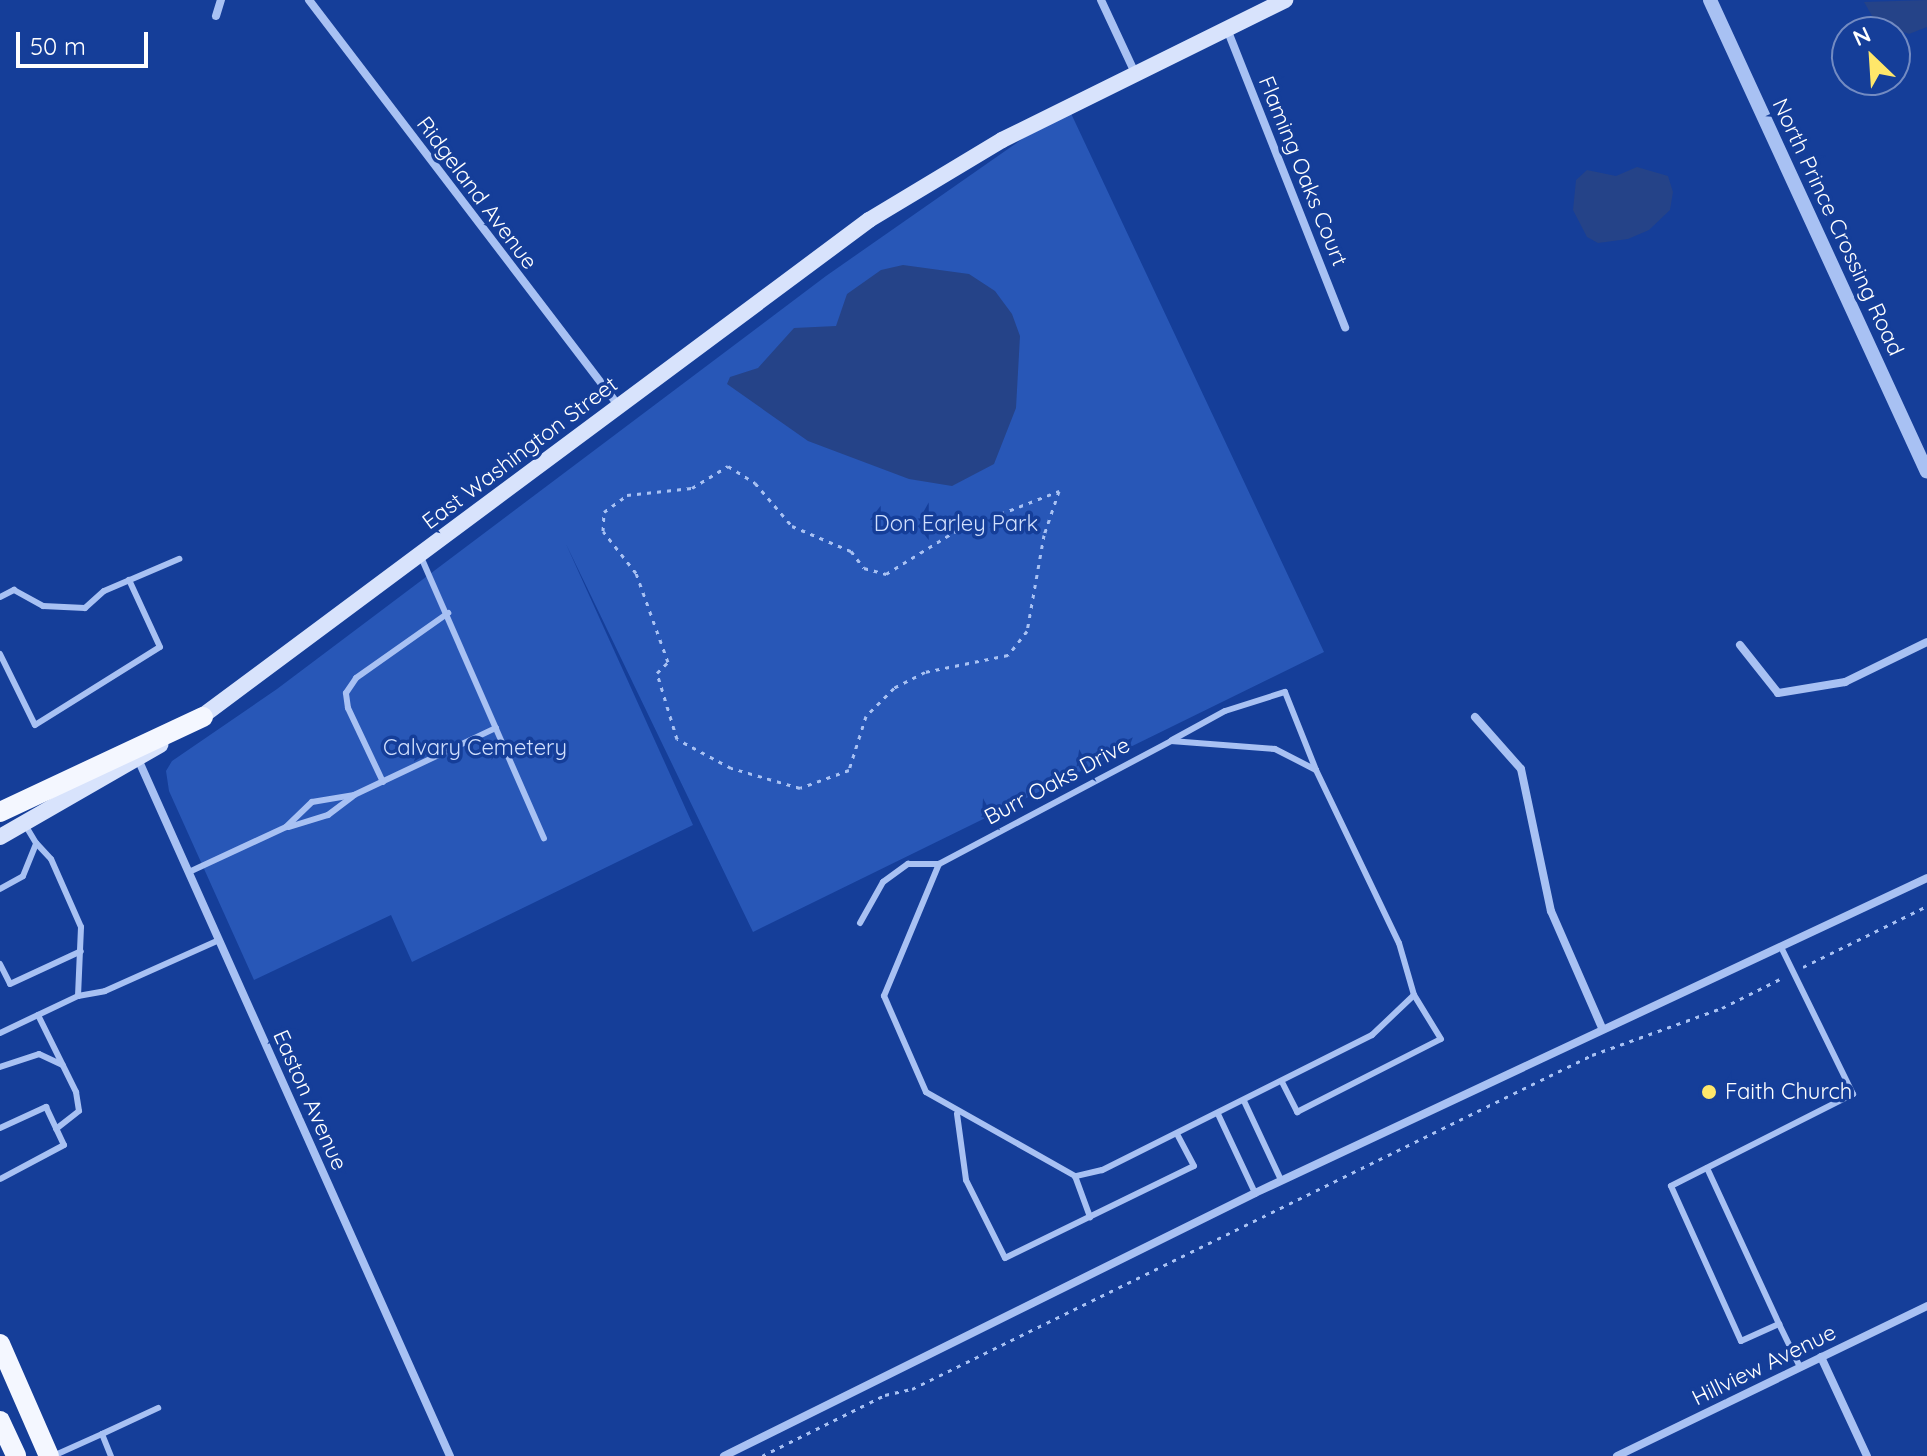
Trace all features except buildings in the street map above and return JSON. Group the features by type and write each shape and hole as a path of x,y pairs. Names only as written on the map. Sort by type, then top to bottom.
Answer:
{"main road":[{"name":"East Washington Street","path":"0,837 138,759 203,717 869,220 1002,140 1285,0"},
{"path":"0,812 203,717"},
{"path":"0,1344 51,1456"},
{"path":"0,1421 16,1456"}],"street":[{"path":"216,16 221,0"},
{"name":"Ridgeland Avenue","path":"309,0 618,405"},
{"path":"1101,0 1135,73"},
{"name":"North Prince Crossing Road","path":"1710,0 1927,472"},
{"name":"Flaming Oaks Court","path":"1227,29 1345,327"},
{"path":"1740,645 1778,693 1845,682 1927,642"},
{"path":"1475,717 1521,769 1551,911 1602,1028"},
{"name":"Easton Avenue","path":"138,759 450,1456"},
{"path":"724,1456 1281,1180 1927,878"},
{"name":"Hillview Avenue","path":"1617,1456 1927,1306"},
{"path":"1821,1357 1867,1456"}],"lane":[{"path":"421,557 544,838"},
{"path":"0,597 14,590 43,606 85,608 104,591 179,559"},
{"path":"0,654 35,725 160,647 129,580"},
{"path":"383,782 348,708 346,693 356,678 448,613"},
{"name":"Burr Oaks Drive","path":"939,864 1225,711 1285,692 1316,770"},
{"path":"189,872 286,827 318,820 354,795 496,728"},
{"path":"1171,741 1275,749 1316,770 1399,943 1414,995 1441,1039 1297,1112 1282,1082"},
{"path":"286,827 312,802 354,795"},
{"path":"25,825 51,859 81,927 78,996"},
{"path":"0,889 23,876 36,843"},
{"path":"860,923 883,882 908,864 939,864 884,996 926,1092 957,1114 1075,1176 1102,1170 1372,1035 1414,995"},
{"path":"0,1033 78,996 105,991 219,940"},
{"path":"1779,1324 1741,1341 1671,1186 1853,1094 1781,947"},
{"path":"0,964 10,984 81,951"},
{"path":"38,1015 63,1065 79,1111 56,1129"},
{"path":"0,1067 39,1054 63,1065"},
{"path":"1244,1101 1281,1180"},
{"path":"0,1128 46,1107 64,1145 0,1179"},
{"path":"957,1114 966,1180 1005,1258 1194,1166 1177,1134"},
{"path":"1218,1114 1255,1193"},
{"path":"1707,1168 1800,1367"},
{"path":"1075,1176 1090,1217"},
{"path":"51,1456 158,1408"},
{"path":"102,1434 111,1456"}],"path":[{"path":"728,466 755,483 792,526 851,551 864,568 886,574 954,532 1059,491 1044,535 1035,607 1027,631 1008,655 925,672 894,688 866,716 849,770 800,788 782,786 731,768 677,739 657,673 668,662 636,573 603,531 604,512 627,495 692,488 728,466"},
{"path":"762,1456 885,1395 940,1375 1592,1055 1722,1008 1927,906"}],"green space":[{"name":"Don Earley Park","path":"1068,107 1324,652 753,932 566,544 693,825 412,962 391,915 254,980 169,791 166,771 172,761 277,689 826,276"}],"shaded area":[{"path":"1927,0 1927,27 1911,33 1911,16 1872,16 1864,2"},
{"path":"1637,167 1668,176 1673,192 1670,210 1649,230 1628,239 1598,243 1587,237 1573,210 1576,180 1587,170 1616,176"},
{"path":"903,265 969,274 995,291 1012,314 1020,336 1016,408 994,464 952,486 909,479 808,441 727,384 730,377 758,368 794,328 836,326 847,294 881,270"}],"place":[{"name":"Faith Church","path":"1709,1092"}],"park label":[{"name":"Calvary Cemetery","path":"475,748"}]}
